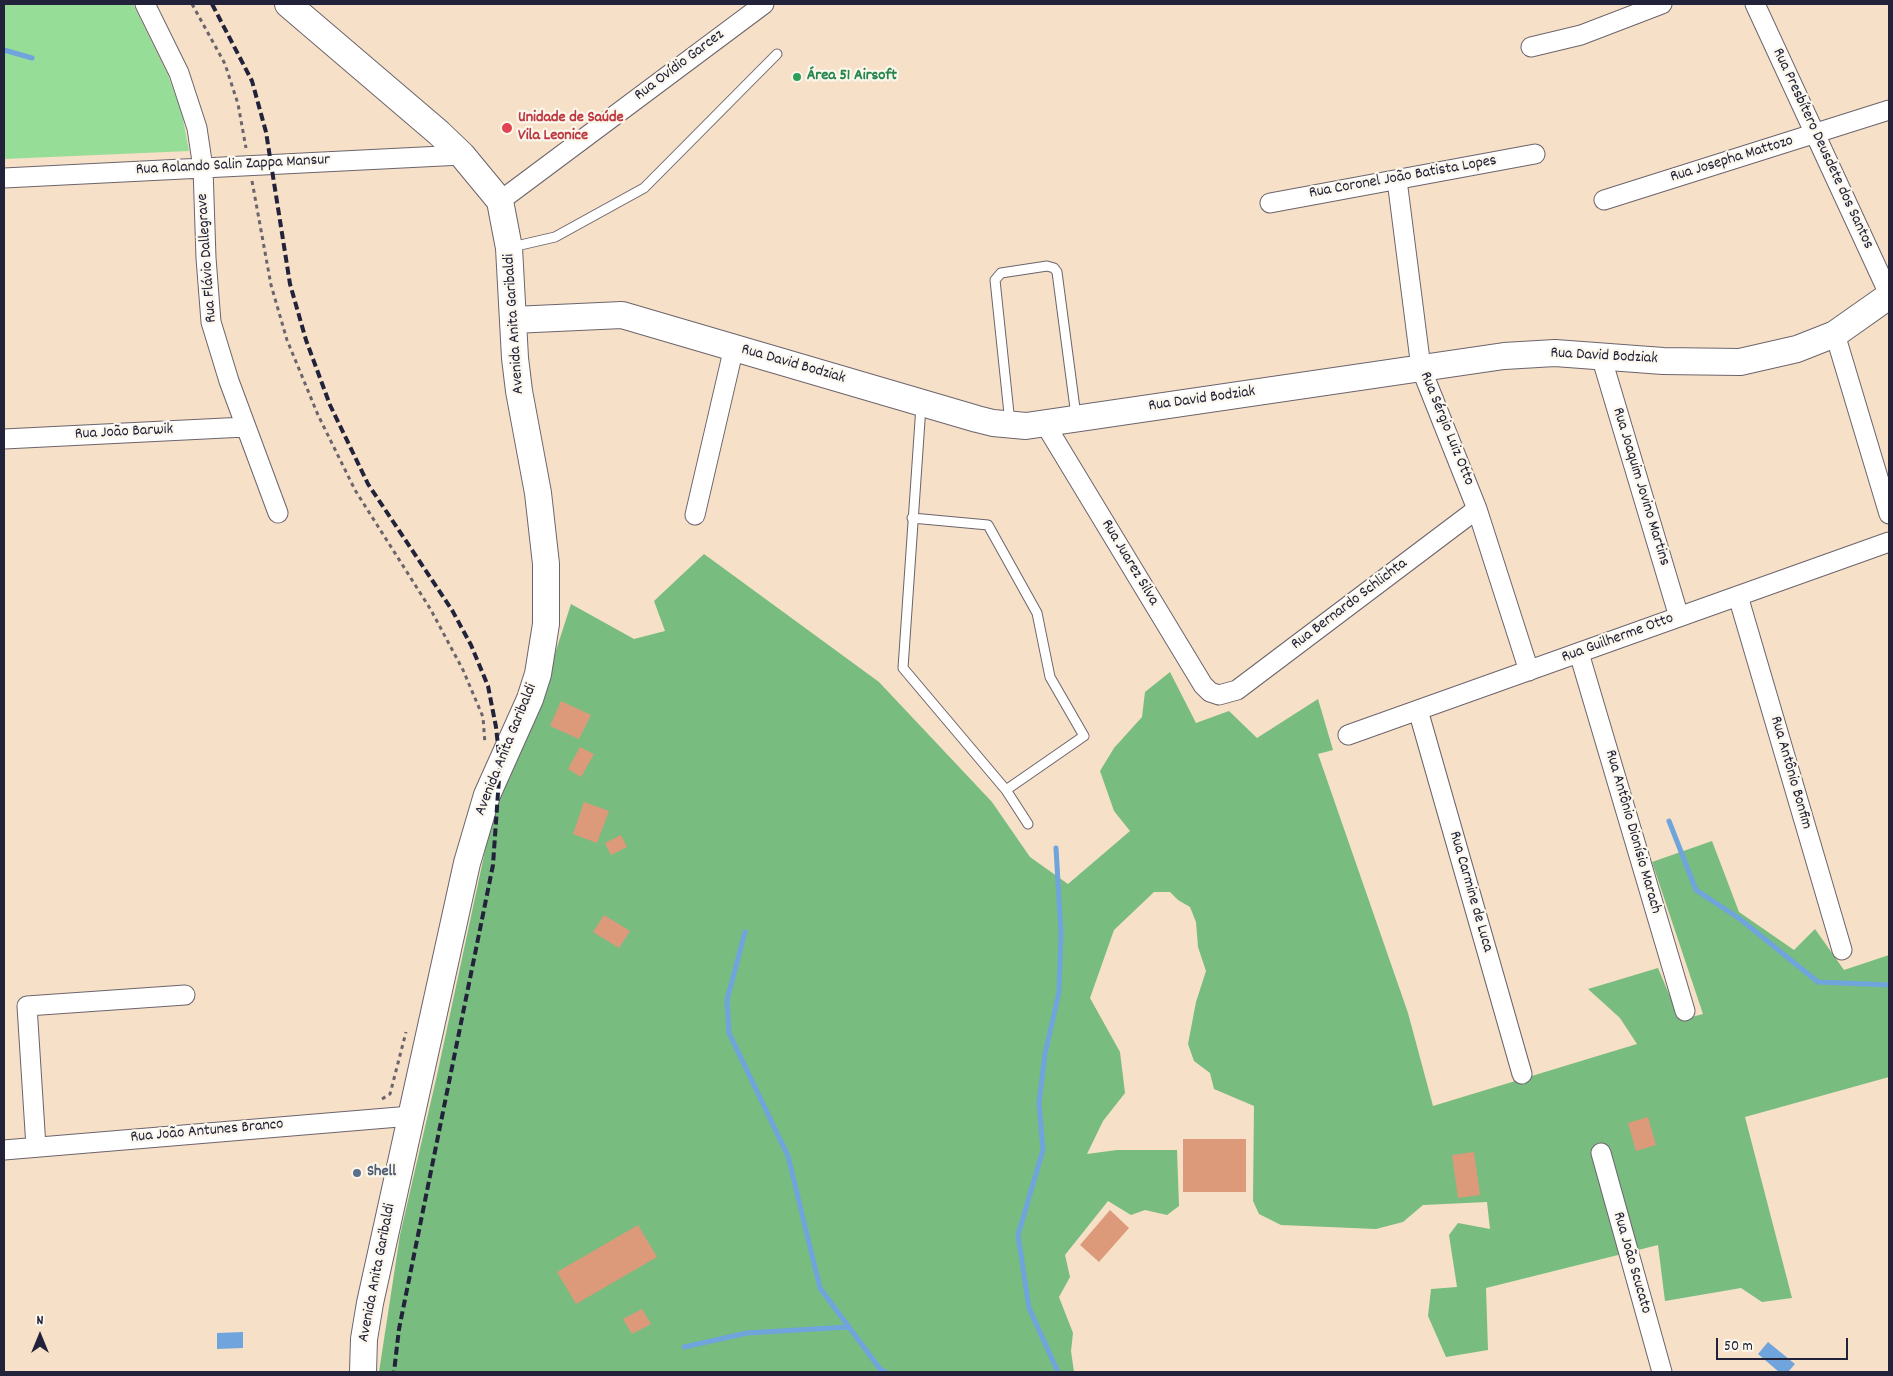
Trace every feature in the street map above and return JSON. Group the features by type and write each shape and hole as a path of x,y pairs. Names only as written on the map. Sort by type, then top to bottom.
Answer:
{"main road":[{"name":"Avenida Anita Garibaldi","path":"288,4 462,155 500,201 509,248 519,391 543,529 547,596 542,654 530,699 500,764 478,822 467,862 370,1303 364,1340 364,1372"},
{"name":"Rua David Bodziak","path":"513,320 622,315 922,403 993,423 1010,425 1045,424 1421,368 1529,354 1600,356 1708,363 1740,362 1797,350 1835,334 1889,295"}],"street":[{"name":"Rua Flávio Dallegrave","path":"145,4 179,73 197,128 203,168 211,322 218,352 278,513"},
{"name":"Rua Ovídio Garcez","path":"500,201 764,4"},
{"path":"1531,47 1581,35 1662,4"},
{"name":"Rua Presbítero Deusdete dos Santos","path":"1755,4 1889,295"},
{"name":"Rua Josepha Mattozo","path":"1604,200 1889,110"},
{"name":"Rua Coronel João Batista Lopes","path":"1270,203 1535,154"},
{"name":"Rua Rolando Salin Zappa Mansur","path":"4,178 462,155"},
{"name":"Rua Sérgio Luiz Otto","path":"1397,180 1421,368 1478,509 1529,671"},
{"path":"1835,334 1889,514"},
{"path":"695,515 734,347"},
{"name":"Rua Joaquim Jovino Martins","path":"1600,356 1678,617"},
{"name":"Rua Juarez Silva","path":"1045,424 1203,685 1219,695"},
{"name":"Rua João Barwik","path":"4,439 245,427"},
{"name":"Rua Bernardo Schlichta","path":"1219,695 1237,690 1478,509"},
{"name":"Rua Guilherme Otto","path":"1348,735 1889,542"},
{"name":"Rua Antônio Bonfim","path":"1738,596 1842,950"},
{"name":"Rua Antônio Dionísio Marach","path":"1579,653 1685,1011"},
{"name":"Rua Carmine de Luca","path":"1418,710 1522,1074"},
{"path":"36,1147 27,1006 185,995"},
{"name":"Rua João Antunes Branco","path":"4,1150 411,1116"},
{"name":"Rua João Scucato","path":"1601,1153 1662,1372"}],"lane":[{"path":"509,248 555,237 644,188 777,54"},
{"path":"1010,425 995,280 1001,273 1047,266 1054,268 1057,272 1076,419"},
{"path":"922,403 912,518 903,668 1006,790 1028,824"},
{"path":"912,518 988,525 1037,613 1050,677 1084,736 1006,790"}],"path":[{"path":"192,4 225,64 238,104 247,155"},
{"path":"251,179 271,285 287,340 304,382 355,490 431,610 463,670 483,717 486,735 484,749"},
{"path":"377,1100 384,1099 390,1094 407,1027"}],"green space":[{"path":"4,4 133,4 168,75 182,114 189,151 4,159"},
{"path":"704,554 879,682 992,802 1030,857 1068,884 1130,831 1114,811 1100,771 1114,748 1142,717 1145,692 1170,672 1196,723 1229,711 1257,738 1318,699 1333,750 1318,754 1408,1013 1433,1106 1637,1044 1620,1018 1588,989 1658,968 1680,1020 1703,1014 1652,862 1712,841 1739,912 1794,950 1815,929 1844,970 1889,955 1889,1077 1745,1117 1792,1298 1762,1302 1741,1288 1665,1301 1658,1245 1486,1288 1488,1350 1446,1357 1428,1316 1431,1289 1457,1287 1449,1235 1458,1223 1490,1229 1487,1202 1423,1205 1403,1222 1376,1229 1281,1225 1259,1214 1253,1201 1254,1106 1214,1089 1210,1073 1194,1061 1188,1044 1196,1002 1206,971 1198,947 1196,922 1190,907 1178,900 1170,892 1154,892 1114,930 1090,998 1120,1052 1125,1093 1103,1121 1087,1154 1117,1150 1177,1150 1179,1206 1167,1215 1145,1210 1131,1215 1108,1201 1065,1255 1070,1277 1059,1297 1073,1333 1071,1351 1074,1372 379,1372 400,1235 437,1075 491,823 504,781 548,675 571,604 634,639 665,631 654,601"}],"water":[{"path":"243,1332 243,1348 217,1349 217,1333"},
{"path":"1768,1342 1795,1364 1788,1372 1779,1372 1758,1354"}],"building":[{"path":"561,701 591,715 579,739 550,726"},
{"path":"580,747 594,754 581,777 568,769"},
{"path":"584,802 609,811 597,843 573,834"},
{"path":"621,835 627,847 611,855 605,843"},
{"path":"604,915 630,931 619,948 593,932"},
{"path":"1648,1117 1656,1145 1636,1151 1628,1123"},
{"path":"1183,1139 1246,1139 1246,1192 1183,1192"},
{"path":"1474,1152 1480,1195 1458,1198 1452,1155"},
{"path":"1110,1210 1129,1228 1099,1262 1080,1245"},
{"path":"638,1225 657,1257 576,1304 557,1272"},
{"path":"642,1309 651,1324 632,1334 623,1319"}],"waterway":[{"path":"4,50 32,58"},
{"path":"1669,821 1696,890 1740,919 1818,982 1889,985"},
{"path":"1056,848 1061,934 1059,992 1045,1054 1039,1103 1043,1150 1018,1235 1029,1308 1058,1372"},
{"path":"745,932 727,1000 729,1033 788,1156 820,1288 880,1369 886,1372"},
{"path":"684,1347 747,1333 848,1327"}],"railway":[{"path":"212,4 252,81 266,132 290,284 306,340 330,405 368,484 452,610 471,645 488,686 496,727 500,764 493,865 399,1329 394,1372"}],"place":[{"name":"Área 51 Airsoft","path":"797,77"},
{"name":"Unidade de Saúde Vila Leonice","path":"507,128"},
{"name":"Shell","path":"357,1173"}]}
